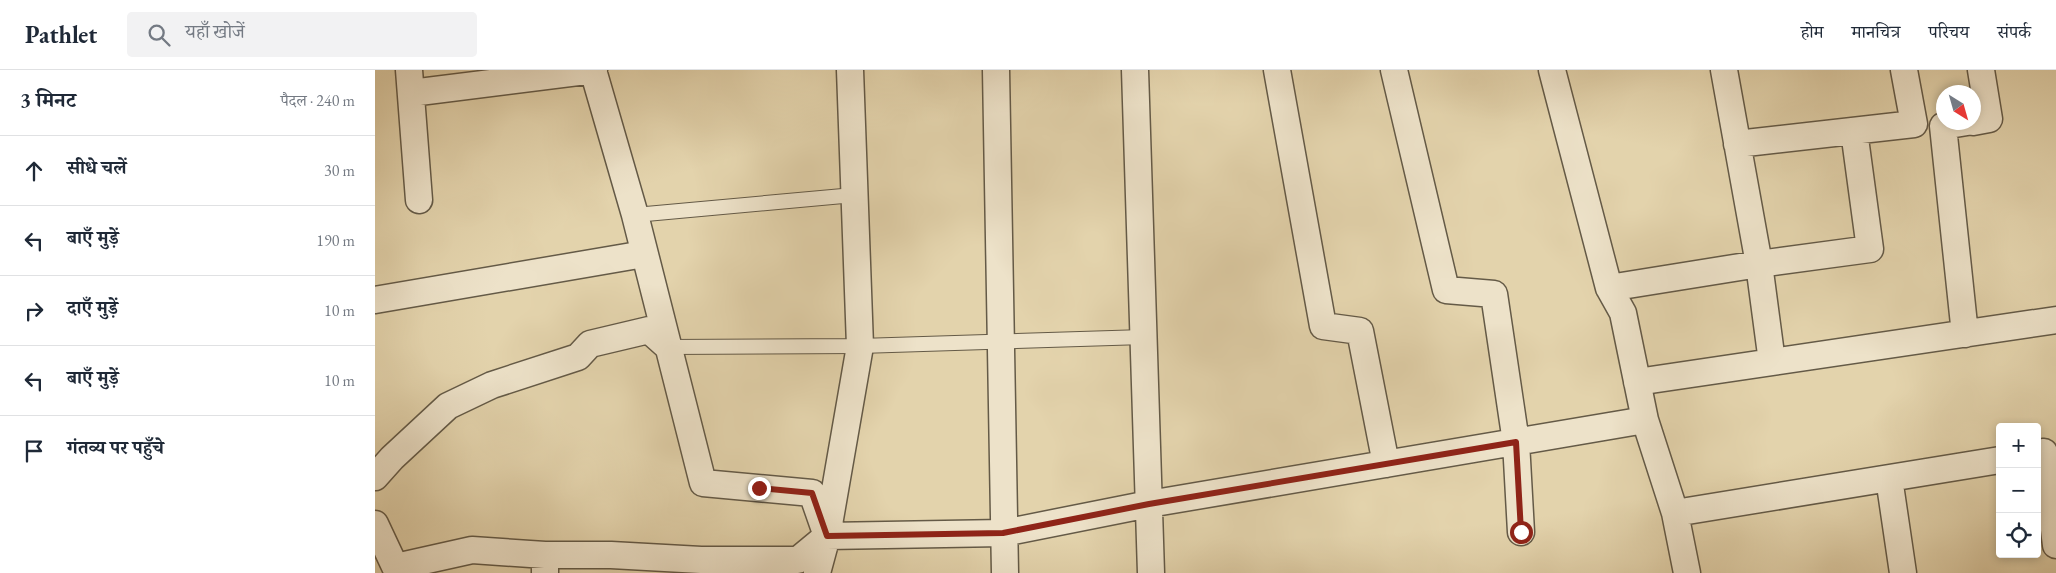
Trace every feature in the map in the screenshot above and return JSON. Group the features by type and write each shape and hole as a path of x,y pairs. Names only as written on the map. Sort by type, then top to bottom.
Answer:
{"street":[{"path":"419,200 410,81 593,70 635,215 703,483 812,493 827,536"},
{"path":"817,573 827,536 860,346 850,70"},
{"path":"996,70 1005,573"},
{"path":"1135,70 1151,573"},
{"path":"1277,70 1323,326 1360,331 1386,464"},
{"path":"1394,70 1446,290 1495,294 1516,442 1521,532"},
{"path":"1552,70 1609,288 1623,313 1645,420 1675,513 1687,573"},
{"path":"1724,70 1759,264 1772,362"},
{"path":"1904,70 1914,124"},
{"path":"1981,70 1989,120 1981,121"},
{"path":"1737,144 1914,124 1936,124"},
{"path":"1955,130 1965,334"},
{"path":"1609,288 1759,264 1870,249 1854,131"},
{"path":"375,300 645,254"},
{"path":"1637,382 2056,320"},
{"path":"375,477 392,458 448,406 491,385 578,357 590,344 649,330 668,347"},
{"path":"375,524 397,570 473,550 545,564 611,555 674,566 701,560 797,560 827,536 1003,533 1149,504 1645,420"},
{"path":"2046,452 2056,545"},
{"path":"1675,513 1996,461"},
{"path":"1889,478 1903,573"}],"lane":[{"path":"635,215 854,196"},
{"path":"668,347 860,346 1144,337"}],"route":[{"path":"759,488 812,493 827,536 1003,533 1149,504 1516,442 1521,532"}]}
